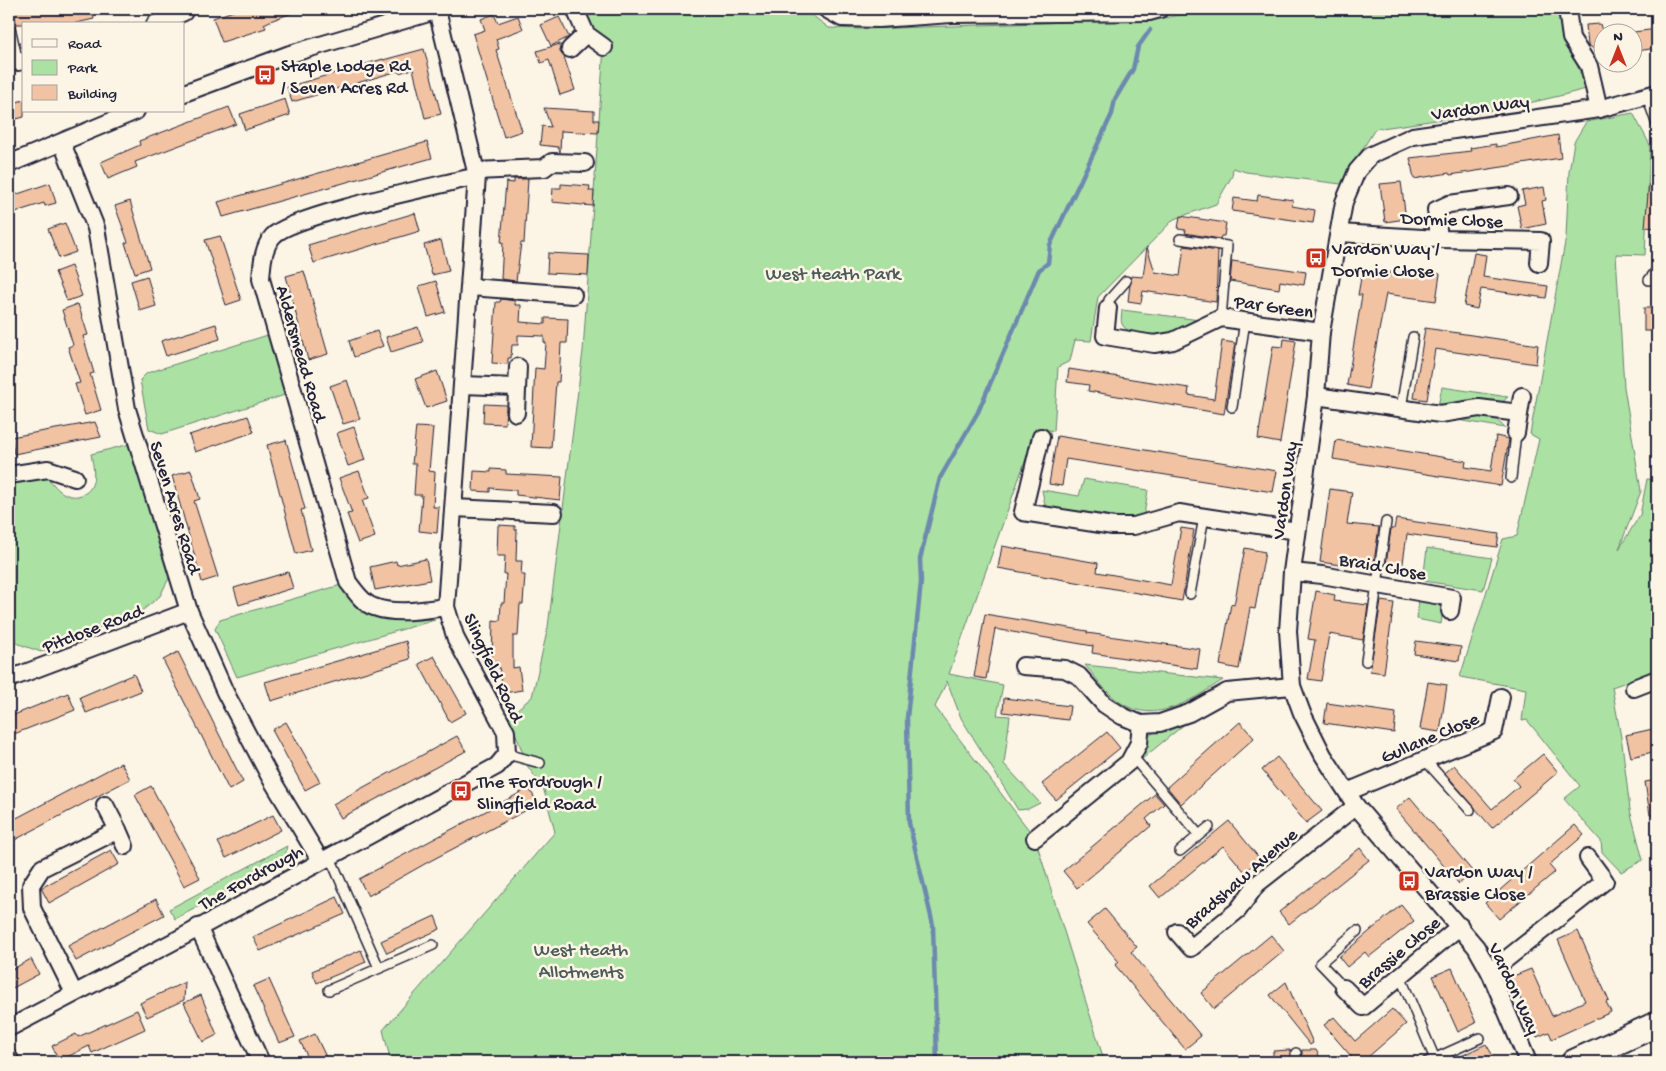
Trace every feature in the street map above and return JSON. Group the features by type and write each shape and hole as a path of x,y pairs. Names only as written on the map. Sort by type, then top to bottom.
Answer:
{"street":[{"path":"185,93 290,54 440,9"},
{"name":"Slingfield Road","path":"440,9 477,174 446,608 456,639 506,732 507,754"},
{"path":"575,9 586,34 604,48"},
{"path":"826,9 842,18 879,19 952,14 1153,10"},
{"path":"1567,9 1571,38 1589,66 1599,109"},
{"path":"160,22 187,11"},
{"path":"570,49 586,34"},
{"name":"Vardon Way","path":"1528,1062 1490,972 1476,947 1356,806 1324,755 1302,713 1292,686 1288,631 1292,572 1316,396 1321,332 1344,202 1357,171 1371,155 1413,136 1599,109 1652,94"},
{"path":"9,164 134,112"},
{"name":"Seven Acres Road","path":"62,143 96,228 127,409 189,612 225,692 270,777 325,858"},
{"path":"477,174 544,168 552,162 585,163"},
{"name":"Aldersmead Road","path":"446,608 408,611 373,607 359,597 348,582 261,279 263,256 273,235 304,219 477,174"},
{"path":"1439,239 1436,210 1449,204 1509,196"},
{"name":"Dormie Close","path":"1339,233 1439,239 1541,241 1539,264"},
{"path":"470,287 573,295"},
{"name":"Par Green","path":"1108,308 1105,336 1154,344 1173,342 1222,318 1321,332"},
{"path":"516,413 518,367"},
{"path":"463,386 516,387"},
{"path":"1316,396 1440,414 1479,408 1519,413"},
{"path":"1516,433 1522,396"},
{"path":"1041,438 1023,512 1113,526 1134,526 1179,513 1298,531"},
{"path":"9,475 48,469 75,478"},
{"path":"454,508 554,513"},
{"name":"Braid Close","path":"1292,572 1377,584 1452,598 1450,612"},
{"name":"Pitclose Road","path":"10,675 189,612"},
{"path":"1023,666 1065,669 1079,676 1104,704 1122,716 1141,724 1160,723 1189,713 1227,692 1292,686"},
{"path":"1634,688 1657,679"},
{"name":"Gullane Close","path":"1348,792 1494,731 1501,697"},
{"path":"1035,838 1130,762 1139,743 1141,724"},
{"name":"The Fordrough","path":"9,1028 497,766 507,754"},
{"path":"105,805 126,846"},
{"name":"Bradshaw Avenue","path":"1177,932 1191,948 1238,910 1257,884 1356,806"},
{"path":"74,994 32,908 31,885 42,868 118,830"},
{"path":"1490,972 1605,881 1588,858"},
{"name":"Brassie Close","path":"1344,988 1362,1007 1460,926"},
{"path":"198,927 261,1062"},
{"path":"1574,1062 1657,1024"},
{"path":"9,1058 11,1062"}],"lane":[{"path":"9,23 21,61"},
{"path":"1652,94 1657,125"},
{"name":"Par Green","path":"1180,239 1227,246 1222,318"},
{"path":"1648,280 1651,274 1657,270"},
{"path":"1108,308 1109,300 1126,281"},
{"path":"1232,407 1245,321"},
{"path":"1401,408 1413,336"},
{"path":"1511,478 1516,433"},
{"path":"1190,594 1204,517"},
{"path":"1366,661 1386,522"},
{"path":"507,754 540,763"},
{"path":"1132,756 1199,835"},
{"path":"1425,760 1470,810"},
{"path":"1180,851 1209,827"},
{"path":"325,858 379,968"},
{"name":"Brassie Close","path":"1344,988 1320,963 1357,931"},
{"path":"329,990 433,945"},
{"path":"1400,976 1431,1061 1480,1038"}],"green space":[{"name":"West Heath Park","path":"582,9 804,9 829,28 864,29 1158,19 1213,9 1562,9 1567,36 1586,89 1534,102 1375,129 1341,184 1246,172 1233,168 1232,176 1216,204 1174,219 1098,297 1091,341 1075,340 1070,361 1058,367 1054,431 1037,428 949,674 1003,685 997,715 1010,716 1004,764 1040,803 1028,809 1018,810 961,718 947,681 935,707 1035,838 1104,1060 1071,1062 391,1062 383,1030 555,832 543,787 528,767 509,716 532,697 548,627 583,351 604,47 609,40 591,31"},
{"path":"1633,113 1650,145 1645,255 1616,254 1624,387 1641,491 1619,549 1640,515 1647,479 1657,480 1657,671 1612,687 1622,743 1630,810 1643,860 1621,872 1602,852 1601,841 1564,799 1580,786 1527,720 1522,721 1526,689 1460,677 1503,539 1517,536 1539,439 1530,434 1566,237 1569,172 1574,142 1586,122"},
{"path":"1122,310 1200,320 1175,333 1141,333 1129,330 1123,326 1121,322"},
{"path":"271,334 288,394 162,434 149,429 140,380 147,373"},
{"path":"1442,387 1508,397 1499,405 1437,411"},
{"path":"1482,416 1495,418 1505,428 1458,420"},
{"path":"130,444 170,576 160,596 143,610 41,652 16,643 9,615 9,479 40,473 66,495 78,496 89,490 94,479 91,454"},
{"path":"1084,479 1148,490 1144,515 1114,516 1059,510 1045,505 1042,490 1079,496"},
{"path":"1427,548 1492,558 1483,590 1423,581"},
{"path":"341,585 389,616 435,620 237,677 215,629 220,620"},
{"path":"1419,598 1435,602 1439,605 1442,612 1441,624 1417,619"},
{"path":"1085,665 1223,680 1182,704 1168,709 1139,711 1125,705 1111,695"},
{"path":"1179,722 1186,723 1142,759 1141,751 1146,739 1165,726"},
{"path":"287,846 285,857 279,864 175,919 169,909"}],"building":[{"path":"26,9 92,9 94,19 81,22 22,22 22,24 16,24 14,11"},
{"path":"239,9 300,10 264,24 266,28 222,42 213,18"},
{"path":"494,14 498,23 518,16 523,29 496,39 499,49 496,50 522,131 504,137 473,34 485,30 481,19"},
{"path":"559,17 569,37 551,46 541,25"},
{"path":"1594,24 1594,49 1588,45 1586,25"},
{"path":"1657,29 1657,48 1644,50 1644,31"},
{"path":"560,44 560,52 564,57 575,90 560,95 549,60 541,63 537,51"},
{"path":"424,49 441,114 425,118 413,69 399,73 398,71 292,102 287,87"},
{"path":"285,99 290,115 245,130 240,114"},
{"path":"22,101 24,117 9,121 9,104"},
{"path":"229,107 236,124 135,162 137,167 108,179 101,162 140,145 139,141"},
{"path":"544,108 594,111 594,120 599,120 598,133 561,131 560,152 558,147 540,145 542,126 551,127"},
{"path":"1558,135 1561,158 1414,179 1410,158 1471,151 1470,148 1496,144 1496,147"},
{"path":"427,142 432,158 223,217 218,202"},
{"path":"514,179 528,179 524,243 521,243 516,281 501,279 503,243 501,243 506,182 514,183"},
{"path":"1401,182 1406,219 1385,222 1380,184"},
{"path":"50,183 56,203 45,206 44,203 9,214 9,197"},
{"path":"561,184 590,186 589,191 594,191 593,206 552,202 553,188 561,188"},
{"path":"1649,184 1657,185 1657,228 1645,227"},
{"path":"1544,187 1546,200 1542,201 1546,224 1522,229 1517,206 1525,204 1522,191"},
{"path":"1258,195 1293,200 1292,206 1315,210 1313,223 1232,211 1234,198 1257,201"},
{"path":"130,201 150,268 135,273 125,243 128,242 115,206"},
{"path":"415,213 420,231 314,263 308,245"},
{"path":"1180,216 1226,223 1224,236 1221,236 1220,239 1185,233 1186,230 1178,229"},
{"path":"65,223 76,252 59,258 48,229"},
{"path":"220,236 241,300 226,305 205,240"},
{"path":"441,240 449,271 432,275 424,245"},
{"path":"1184,246 1218,251 1216,302 1143,291 1141,303 1128,301 1131,276 1143,277 1147,247 1155,272 1180,276"},
{"path":"548,253 589,255 588,275 547,273"},
{"path":"1474,253 1486,255 1483,277 1548,286 1546,298 1481,289 1477,309 1464,306"},
{"path":"1232,261 1306,272 1304,285 1280,281 1279,289 1230,281"},
{"path":"71,266 82,296 67,301 55,272"},
{"path":"1414,270 1440,274 1436,301 1386,294 1368,389 1347,385 1362,295 1358,295 1362,272 1389,277 1390,272 1413,276"},
{"path":"304,271 328,354 308,360 286,276"},
{"path":"147,276 156,306 140,311 131,281"},
{"path":"436,281 445,312 428,317 419,286"},
{"path":"501,299 515,301 515,305 521,305 520,322 545,324 545,318 568,319 567,343 561,343 559,382 556,382 551,448 531,447 535,368 544,369 546,343 544,342 544,336 518,335 518,345 512,345 511,358 508,358 508,364 492,363 496,302 500,302"},
{"path":"78,304 88,335 83,336 94,373 90,374 101,410 85,415 75,384 80,383 68,347 73,345 62,310"},
{"path":"1644,308 1657,308 1657,331 1644,331"},
{"path":"216,324 220,339 166,356 161,341"},
{"path":"418,327 423,342 391,352 386,337"},
{"path":"1425,328 1538,345 1536,364 1435,349 1427,400 1414,398"},
{"path":"377,331 383,346 354,357 349,341"},
{"path":"1284,339 1296,341 1280,443 1258,439 1273,346 1283,347"},
{"path":"1222,341 1235,343 1224,414 1088,391 1089,385 1067,382 1069,369 1189,388 1188,395 1214,399"},
{"path":"437,371 447,401 426,408 415,379"},
{"path":"347,380 360,419 343,424 330,386"},
{"path":"484,404 506,405 505,424 483,423"},
{"path":"248,416 254,432 195,452 189,435"},
{"path":"95,422 101,437 14,454 11,437"},
{"path":"354,427 365,460 348,466 337,433"},
{"path":"416,427 433,428 429,471 435,472 433,507 439,507 437,533 419,531 422,495 414,495 416,464 412,464"},
{"path":"1057,436 1277,471 1273,492 1066,459 1062,486 1049,484"},
{"path":"1496,436 1509,439 1501,486 1333,459 1336,440 1466,461 1465,467 1491,471"},
{"path":"286,440 305,509 301,510 311,550 296,554 267,445"},
{"path":"491,469 506,470 506,474 562,477 560,500 516,495 516,490 490,488 490,492 473,491 474,471 491,472"},
{"path":"191,470 200,499 194,501 218,577 202,582 172,476"},
{"path":"359,471 369,498 362,500 375,537 358,543 347,514 352,513 339,478"},
{"path":"1330,489 1352,492 1347,524 1379,527 1374,562 1342,558 1341,565 1320,562"},
{"path":"1396,519 1499,534 1497,547 1407,534 1402,570 1389,568 1389,564 1386,564 1391,529 1394,529"},
{"path":"498,525 515,526 515,530 517,530 516,561 522,561 521,575 525,575 523,604 520,604 518,636 513,636 513,668 519,667 522,690 504,693 498,662 492,662 493,620 500,621 501,603 504,603 506,574 504,574 505,556 497,556"},
{"path":"1181,528 1194,530 1182,601 998,568 1002,546 1098,563 1097,572 1171,585"},
{"path":"1245,548 1265,552 1255,609 1250,608 1239,669 1220,665 1231,604 1234,605"},
{"path":"426,559 430,580 375,590 370,567 396,561 397,565"},
{"path":"288,572 293,588 239,605 234,588"},
{"path":"1316,591 1335,595 1334,601 1368,605 1363,640 1329,634 1321,681 1308,679 1315,640 1308,639"},
{"path":"1381,601 1394,603 1384,673 1370,671"},
{"path":"985,614 1087,631 1087,633 1200,649 1197,669 1092,653 1093,646 995,629 986,679 974,677"},
{"path":"406,641 410,659 271,701 265,682"},
{"path":"1416,641 1461,647 1459,661 1414,654"},
{"path":"178,652 243,782 229,790 163,660"},
{"path":"434,656 466,713 450,722 419,664"},
{"path":"134,674 141,691 86,713 80,697"},
{"path":"1428,682 1447,685 1440,732 1420,729"},
{"path":"68,693 75,710 9,736 9,717"},
{"path":"1004,698 1070,706 1068,720 1003,712"},
{"path":"1327,703 1396,713 1394,733 1324,723"},
{"path":"286,722 320,782 305,790 272,730"},
{"path":"1240,722 1254,738 1181,804 1167,787"},
{"path":"1657,728 1657,751 1631,757 1626,735"},
{"path":"1107,732 1120,748 1056,800 1042,784"},
{"path":"457,736 466,751 341,818 333,804"},
{"path":"1543,754 1558,772 1492,828 1445,773 1454,765 1492,809 1519,786 1513,779"},
{"path":"1277,757 1322,811 1306,823 1262,770"},
{"path":"121,763 130,779 9,843 9,822"},
{"path":"1657,780 1657,815 1650,815 1645,782"},
{"path":"151,786 200,878 184,886 135,795"},
{"path":"529,788 538,804 368,896 359,879"},
{"path":"1155,794 1164,804 1146,819 1151,826 1077,888 1063,871"},
{"path":"1410,797 1473,872 1459,884 1396,809"},
{"path":"273,815 281,830 226,858 218,842"},
{"path":"1229,821 1260,859 1245,872 1223,846 1160,898 1150,886"},
{"path":"1575,825 1584,835 1549,865 1555,872 1499,919 1485,903"},
{"path":"1360,848 1369,860 1289,924 1279,912"},
{"path":"111,850 119,864 49,903 41,888"},
{"path":"337,897 345,914 260,951 253,937"},
{"path":"156,899 164,915 76,961 68,946"},
{"path":"1401,905 1414,921 1369,957 1365,952 1347,967 1339,957"},
{"path":"1105,909 1137,947 1131,952 1201,1036 1185,1049 1115,965 1119,962 1087,924"},
{"path":"435,916 440,929 387,953 381,941"},
{"path":"1578,931 1609,1001 1606,1002 1611,1012 1552,1039 1549,1032 1537,1037 1511,977 1531,969 1552,1016 1585,1001 1558,940"},
{"path":"1271,935 1284,951 1214,1009 1201,993"},
{"path":"361,950 366,962 317,983 312,971"},
{"path":"31,959 39,974 9,990 9,971"},
{"path":"1452,968 1476,1023 1458,1032 1433,976"},
{"path":"269,979 295,1037 279,1043 253,986"},
{"path":"185,982 184,1000 147,1017 140,1003"},
{"path":"1286,982 1313,1043 1310,1045 1270,995"},
{"path":"201,995 217,1035 203,1042 184,1003"},
{"path":"1392,1009 1406,1024 1368,1057 1372,1062 1356,1062 1324,1025 1334,1017 1355,1041"},
{"path":"137,1010 145,1029 92,1053 89,1046 59,1061 52,1046 76,1034 78,1037"},
{"path":"315,1034 327,1059 319,1062 310,1062 300,1041"},
{"path":"1486,1044 1493,1056 1481,1062 1449,1062"},
{"path":"1290,1050 1290,1062 1273,1062 1273,1051"},
{"path":"1302,1050 1316,1050 1322,1062 1302,1062"}],"waterway":[{"path":"937,1062 933,925 909,823 907,718 921,582 920,559 940,478 978,412 1039,270 1048,263 1050,245 1112,114 1115,99 1133,69 1138,47 1150,30"}],"place":[{"name":"Staple Lodge Rd / Seven Acres Rd","path":"265,75"},
{"name":"Vardon Way / Dormie Close","path":"1316,258"},
{"name":"The Fordrough / Slingfield Road","path":"461,791"},
{"name":"Vardon Way / Brassie Close","path":"1409,881"}],"park label":[{"name":"West Heath Allotments","path":"581,959"}]}
